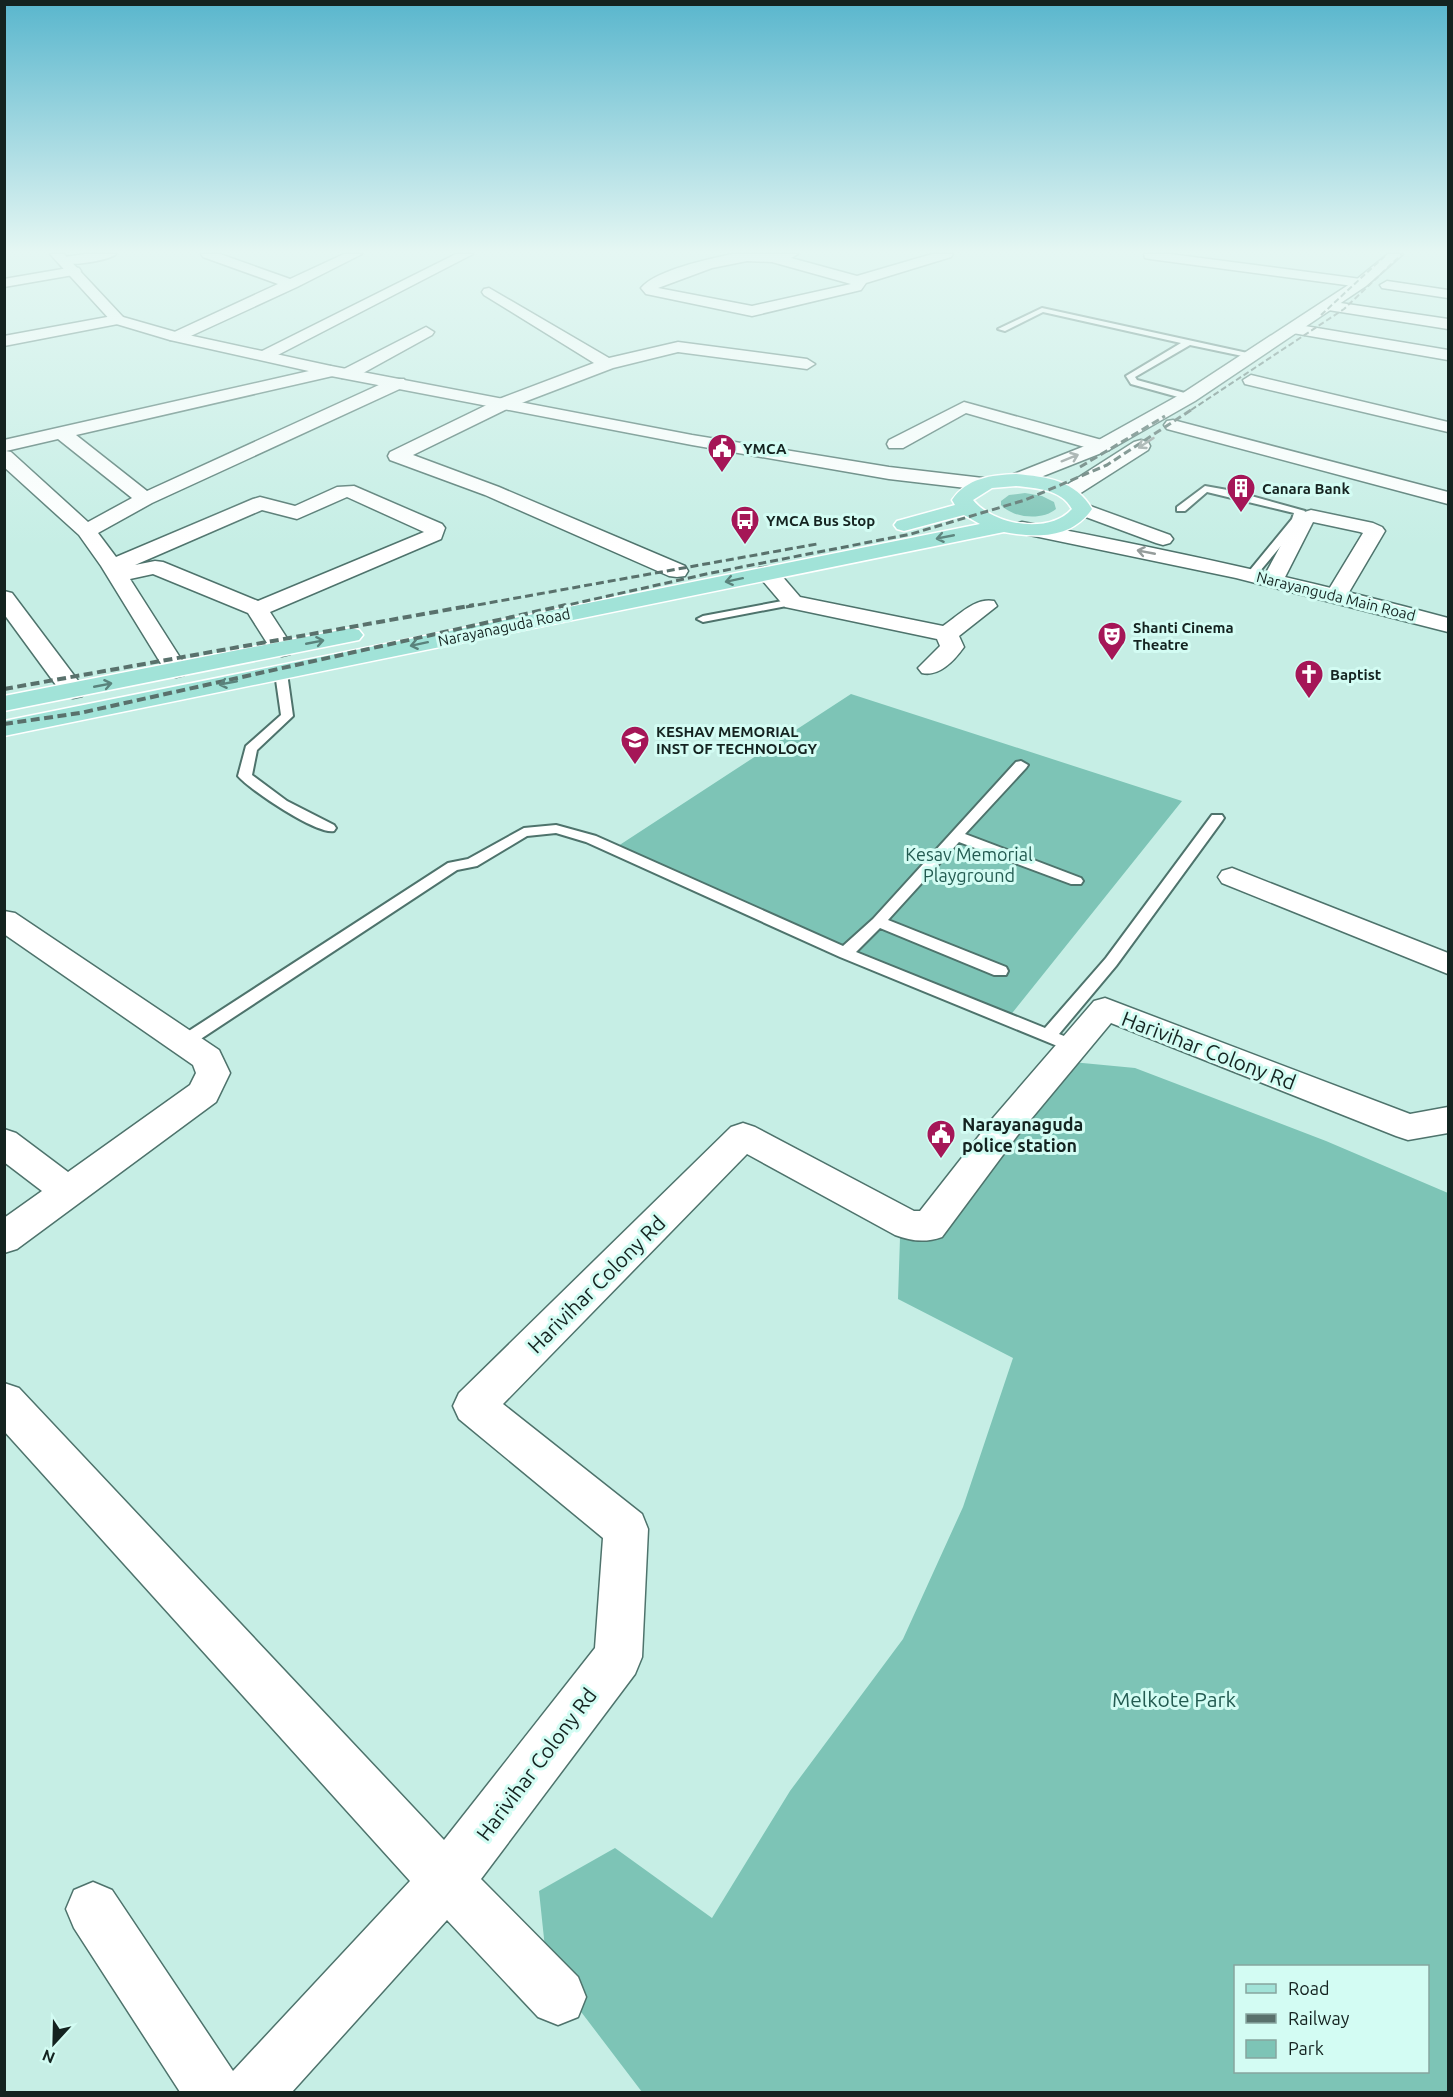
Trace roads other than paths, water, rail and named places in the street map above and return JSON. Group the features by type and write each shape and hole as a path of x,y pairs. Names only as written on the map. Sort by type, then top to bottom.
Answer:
{"main road":[{"path":"964,504 969,491 983,484 1016,480 1036,482 1075,500"},
{"name":"Narayanaguda Road","path":"4,729 767,573 1012,527 1040,528 1064,524 1079,516 1075,500"},
{"path":"964,504 981,518 1012,527"},
{"path":"883,529 964,504"},
{"name":"Narayanaguda Road","path":"577,591 793,548"},
{"path":"612,584 627,602"},
{"path":"4,704 373,631"}],"street":[{"path":"245,352 339,373 692,440 889,473 983,484"},
{"path":"264,356 272,352"},
{"path":"4,446 339,373 384,352"},
{"path":"587,352 607,364"},
{"path":"658,352 607,364 505,403 397,456 492,491 677,571"},
{"path":"724,352 807,364"},
{"path":"1075,500 1163,432 1258,352"},
{"path":"1431,352 1449,355"},
{"path":"1269,368 1246,383 1449,428"},
{"path":"86,531 145,500 398,383"},
{"path":"1016,480 1102,446 1196,403"},
{"path":"896,444 964,407 1102,446"},
{"path":"1163,432 1449,498"},
{"path":"62,433 145,500"},
{"path":"4,456 86,531 114,570 176,670"},
{"path":"889,473 964,504"},
{"path":"344,491 354,492 435,528 434,535 258,609 155,567 114,570 133,559 260,503 297,513 344,491"},
{"name":"Narayanguda Main Road","path":"1075,500 1224,567"},
{"path":"1262,578 1305,518 1311,516 1366,527 1375,531 1337,594"},
{"name":"Narayanguda Main Road","path":"1012,527 1224,567 1262,578 1337,594 1449,625"},
{"path":"767,573 793,602 947,634 986,606"},
{"path":"4,598 73,691"},
{"path":"258,609 260,617 282,649"},
{"path":"930,668 952,647 947,634"},
{"path":"1232,877 1449,964"},
{"path":"4,920 207,1058 213,1073 204,1093 4,1238"},
{"name":"Harivihar Colony Rd","path":"253,2092 446,1881 618,1658 626,1530 474,1406 743,1136 908,1225 929,1227 1005,1127 1061,1041 1105,1009 1408,1127 1449,1120"},
{"path":"4,1142 68,1192"},
{"path":"4,1401 446,1881 558,1996"},
{"path":"93,1909 213,2092"}],"lane":[{"path":"1172,352 1130,376 1134,382 1196,403"},
{"path":"1231,352 1252,356"},
{"path":"1181,509 1205,489 1300,511 1297,520 1262,578"},
{"path":"702,619 793,602"},
{"path":"281,673 287,716 251,749 245,776 282,804 329,828"},
{"path":"845,953 878,922 1021,765"},
{"path":"184,1042 453,866 472,863 524,832 556,829 591,839 845,953 1061,1041 1111,962 1217,818"},
{"path":"957,836 1076,881"},
{"path":"878,922 1000,971"}],"railway":[{"path":"1191,410 1279,352"},
{"path":"559,607 711,573 911,534 1025,500 1107,465 1194,408"},
{"path":"1080,467 1165,416"},
{"path":"466,607 817,544"},
{"path":"4,689 474,605"},
{"path":"4,724 80,713 566,605"}],"place":[{"name":"YMCA","path":"722,474"},
{"name":"Canara Bank","path":"1241,514"},
{"name":"YMCA Bus Stop","path":"745,546"},
{"name":"Shanti Cinema Theatre","path":"1112,662"},
{"name":"Baptist","path":"1309,700"},
{"name":"KESHAV MEMORIAL INST OF TECHNOLOGY","path":"635,766"},
{"name":"Narayanaguda police station","path":"941,1160"}],"park label":[{"name":"Kesav Memorial Playground","path":"969,864"},
{"name":"Melkote Park","path":"1174,1699"}]}
